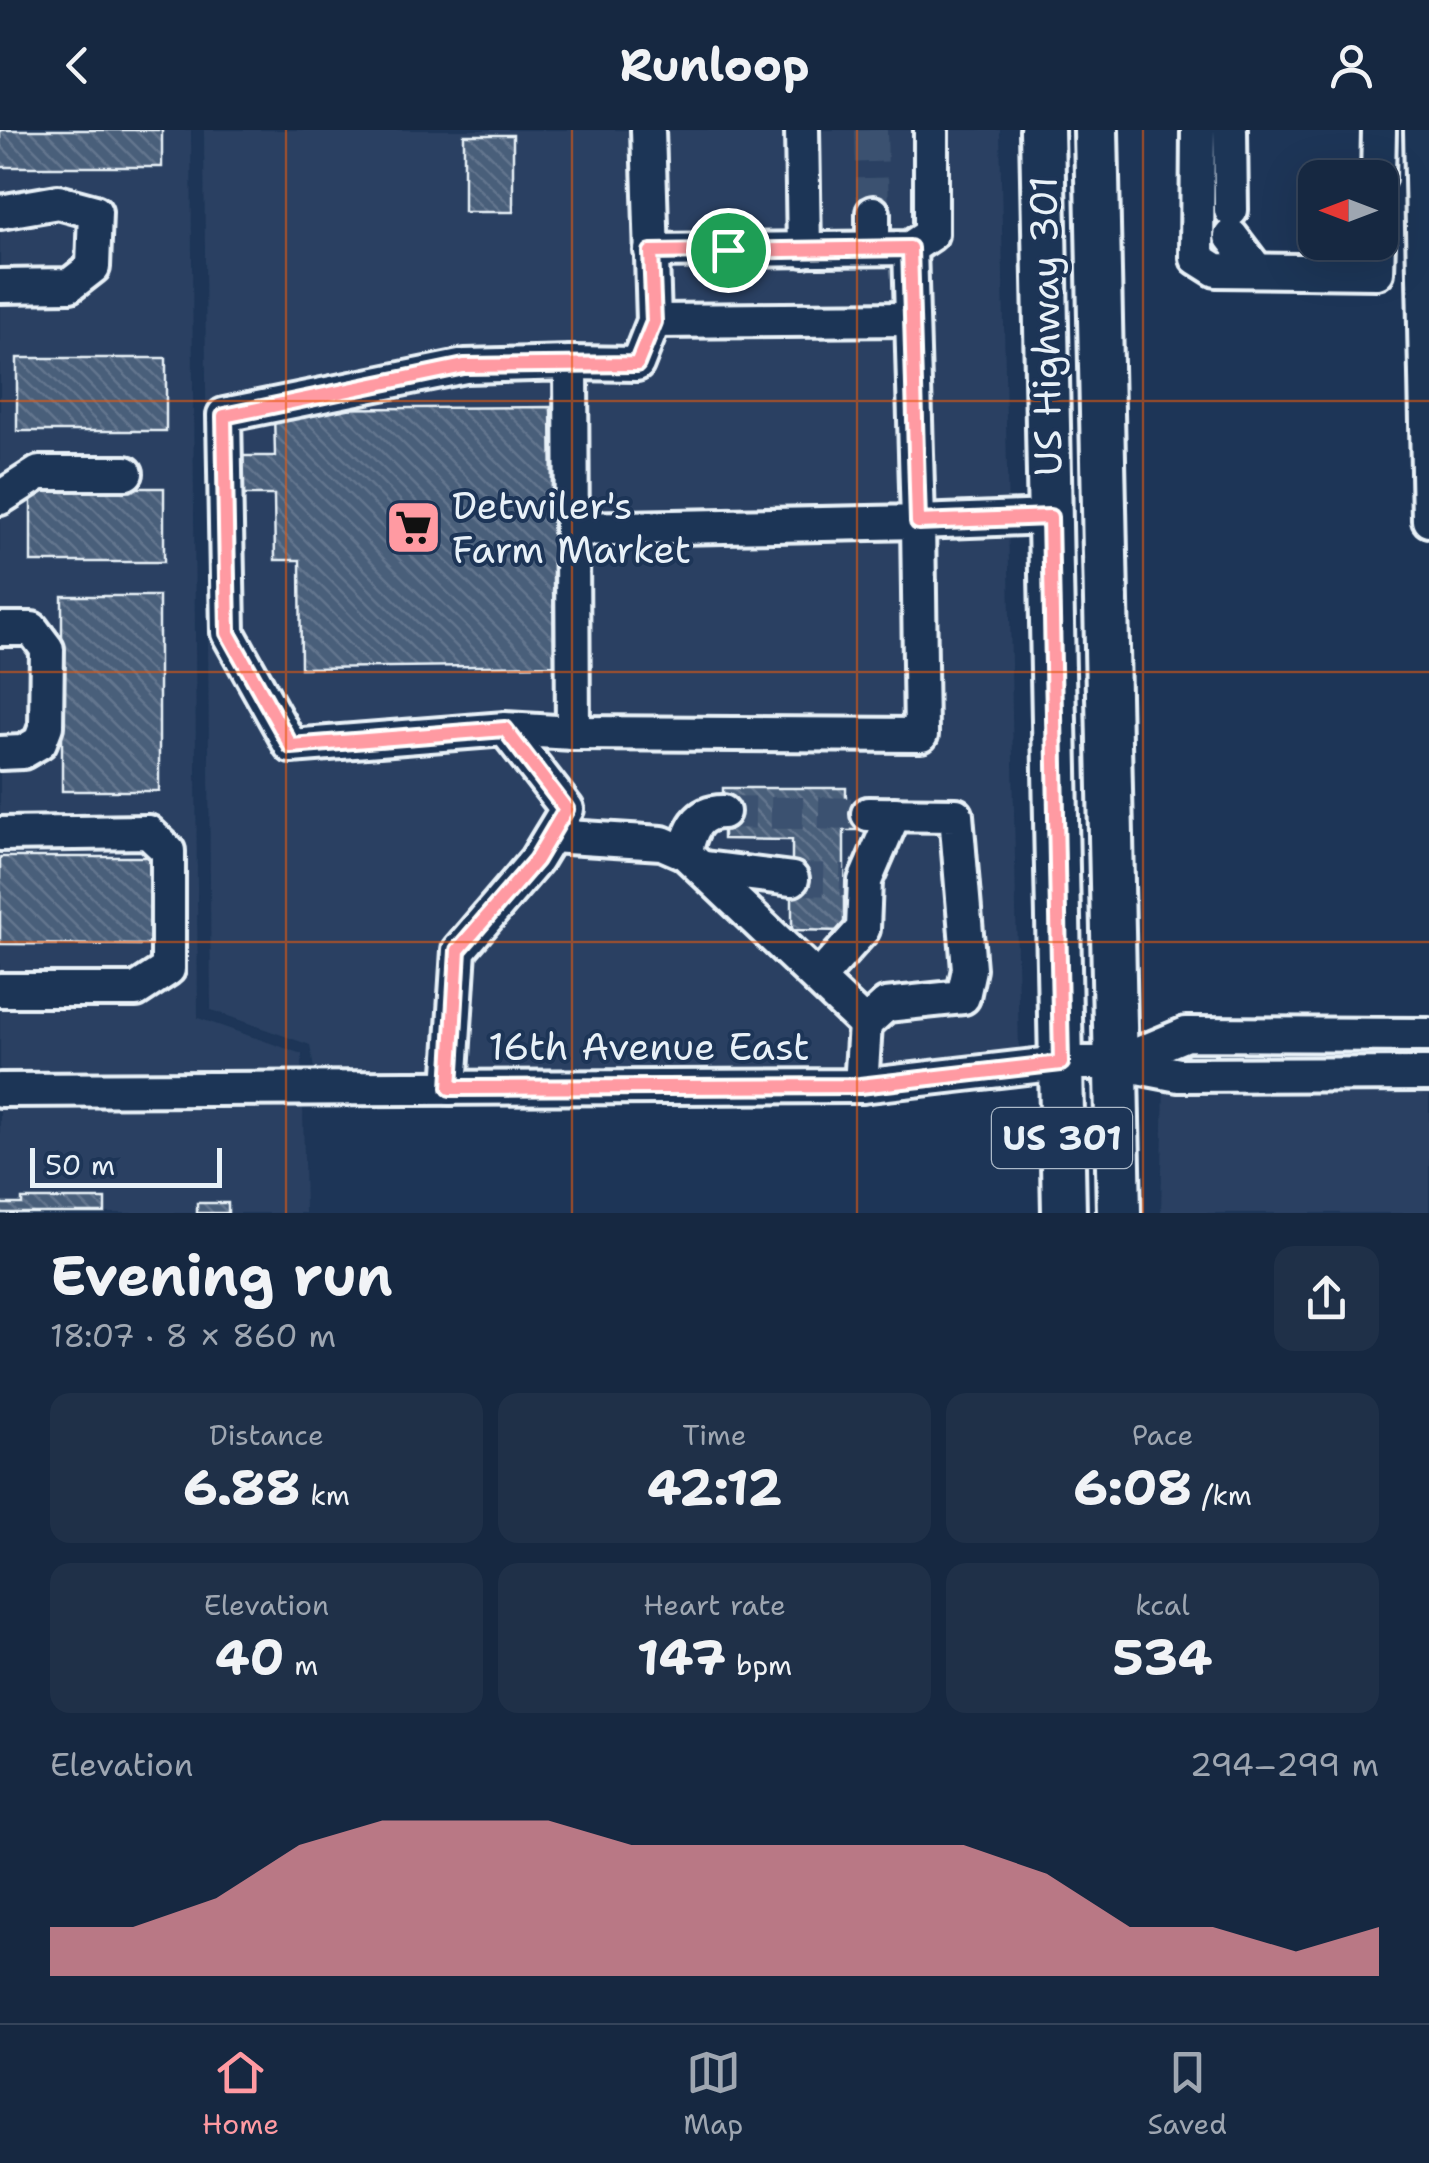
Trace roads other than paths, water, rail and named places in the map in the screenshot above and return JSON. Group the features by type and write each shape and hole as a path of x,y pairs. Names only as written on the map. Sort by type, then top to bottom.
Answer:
{"main road":[{"name":"US Highway 301","path":"1042,130 1061,1063"},
{"name":"US 301","path":"1094,140 1119,1213"},
{"name":"US 301","path":"1061,1063 1064,1213"}],"street":[{"path":"648,130 654,322 637,364 464,366 224,416 228,633 291,746 505,729 573,733 921,735 910,248"},
{"path":"802,130 804,250"},
{"path":"651,252 910,248 931,234 931,130"},
{"path":"1198,130 1197,258 1216,270 1348,260"},
{"path":"1230,130 1231,223 1256,269"},
{"path":"1378,130 1378,160"},
{"path":"1421,130 1429,520"},
{"path":"0,212 58,202 95,212 93,267 70,286 0,286"},
{"path":"872,212 873,248"},
{"path":"1388,260 1424,271"},
{"path":"654,322 912,319"},
{"path":"571,363 573,733"},
{"path":"0,498 39,474 126,474"},
{"path":"572,529 1050,517"},
{"path":"0,629 32,628 47,649 46,726 40,742 23,752 0,753"},
{"path":"450,1088 458,950 536,860 566,809 505,729"},
{"path":"694,861 691,828 700,818 723,812"},
{"path":"818,978 863,929 855,880 881,814 956,815 968,970 963,996 886,1005 865,1024 860,1086"},
{"path":"0,834 148,832 168,851 168,969 136,990 0,990"},
{"path":"551,836 662,843 694,861 865,1024"},
{"path":"694,861 792,878"},
{"path":"1117,1064 1186,1034 1429,1035"},
{"name":"16th Avenue East","path":"0,1090 860,1086 1061,1063 1117,1064 1179,1074 1429,1074"}],"tunnel":[{"path":"871,130 873,213"},
{"path":"723,812 868,814"},
{"path":"792,879 844,880"}],"place":[{"name":"Detwiler's Farm Market","path":"413,528"}]}
